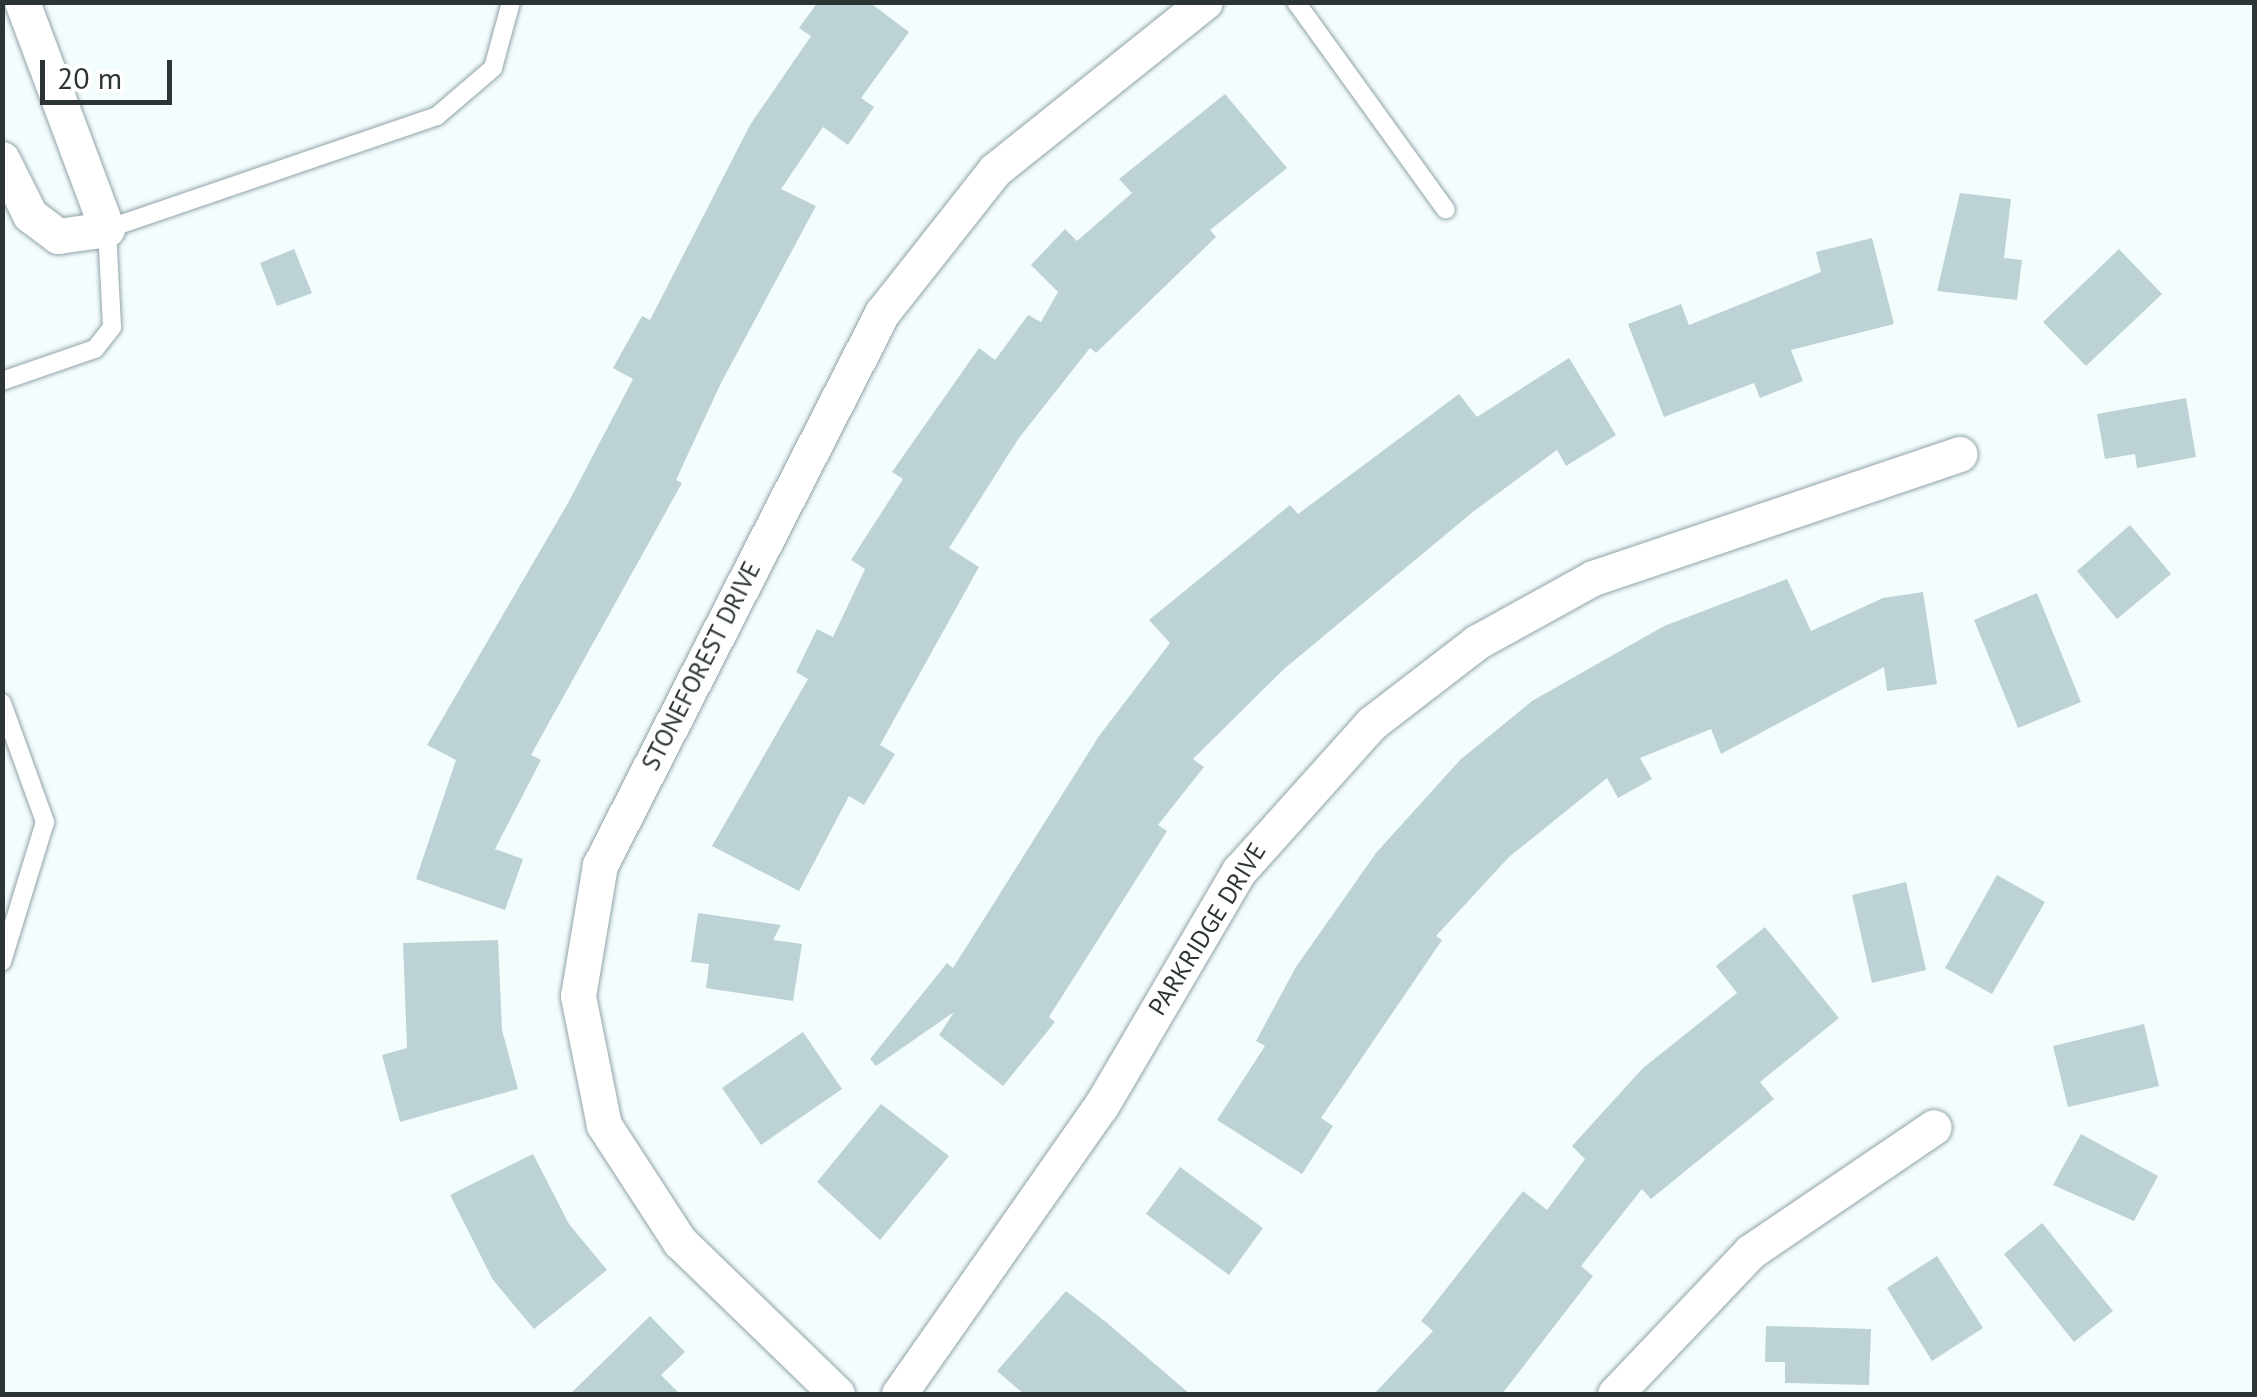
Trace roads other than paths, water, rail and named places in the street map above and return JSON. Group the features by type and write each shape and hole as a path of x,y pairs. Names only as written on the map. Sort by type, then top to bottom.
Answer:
{"street":[{"path":"2,160 30,215 58,236 107,229 22,2"},
{"name":"STONEFOREST DRIVE","path":"837,1394 680,1242 634,1184 604,1124 578,996 596,881 882,313 996,170 1205,2"},
{"name":"PARKRIDGE DRIVE","path":"899,1394 1101,1106 1239,871 1372,723 1477,642 1594,578 1960,454"},
{"path":"1615,1394 1750,1252 1934,1126"}],"lane":[{"path":"2,382 95,350 112,326 107,229 437,116 493,68 511,2"},
{"path":"1296,2 1446,210"},
{"path":"2,704 45,822 2,962"}]}
